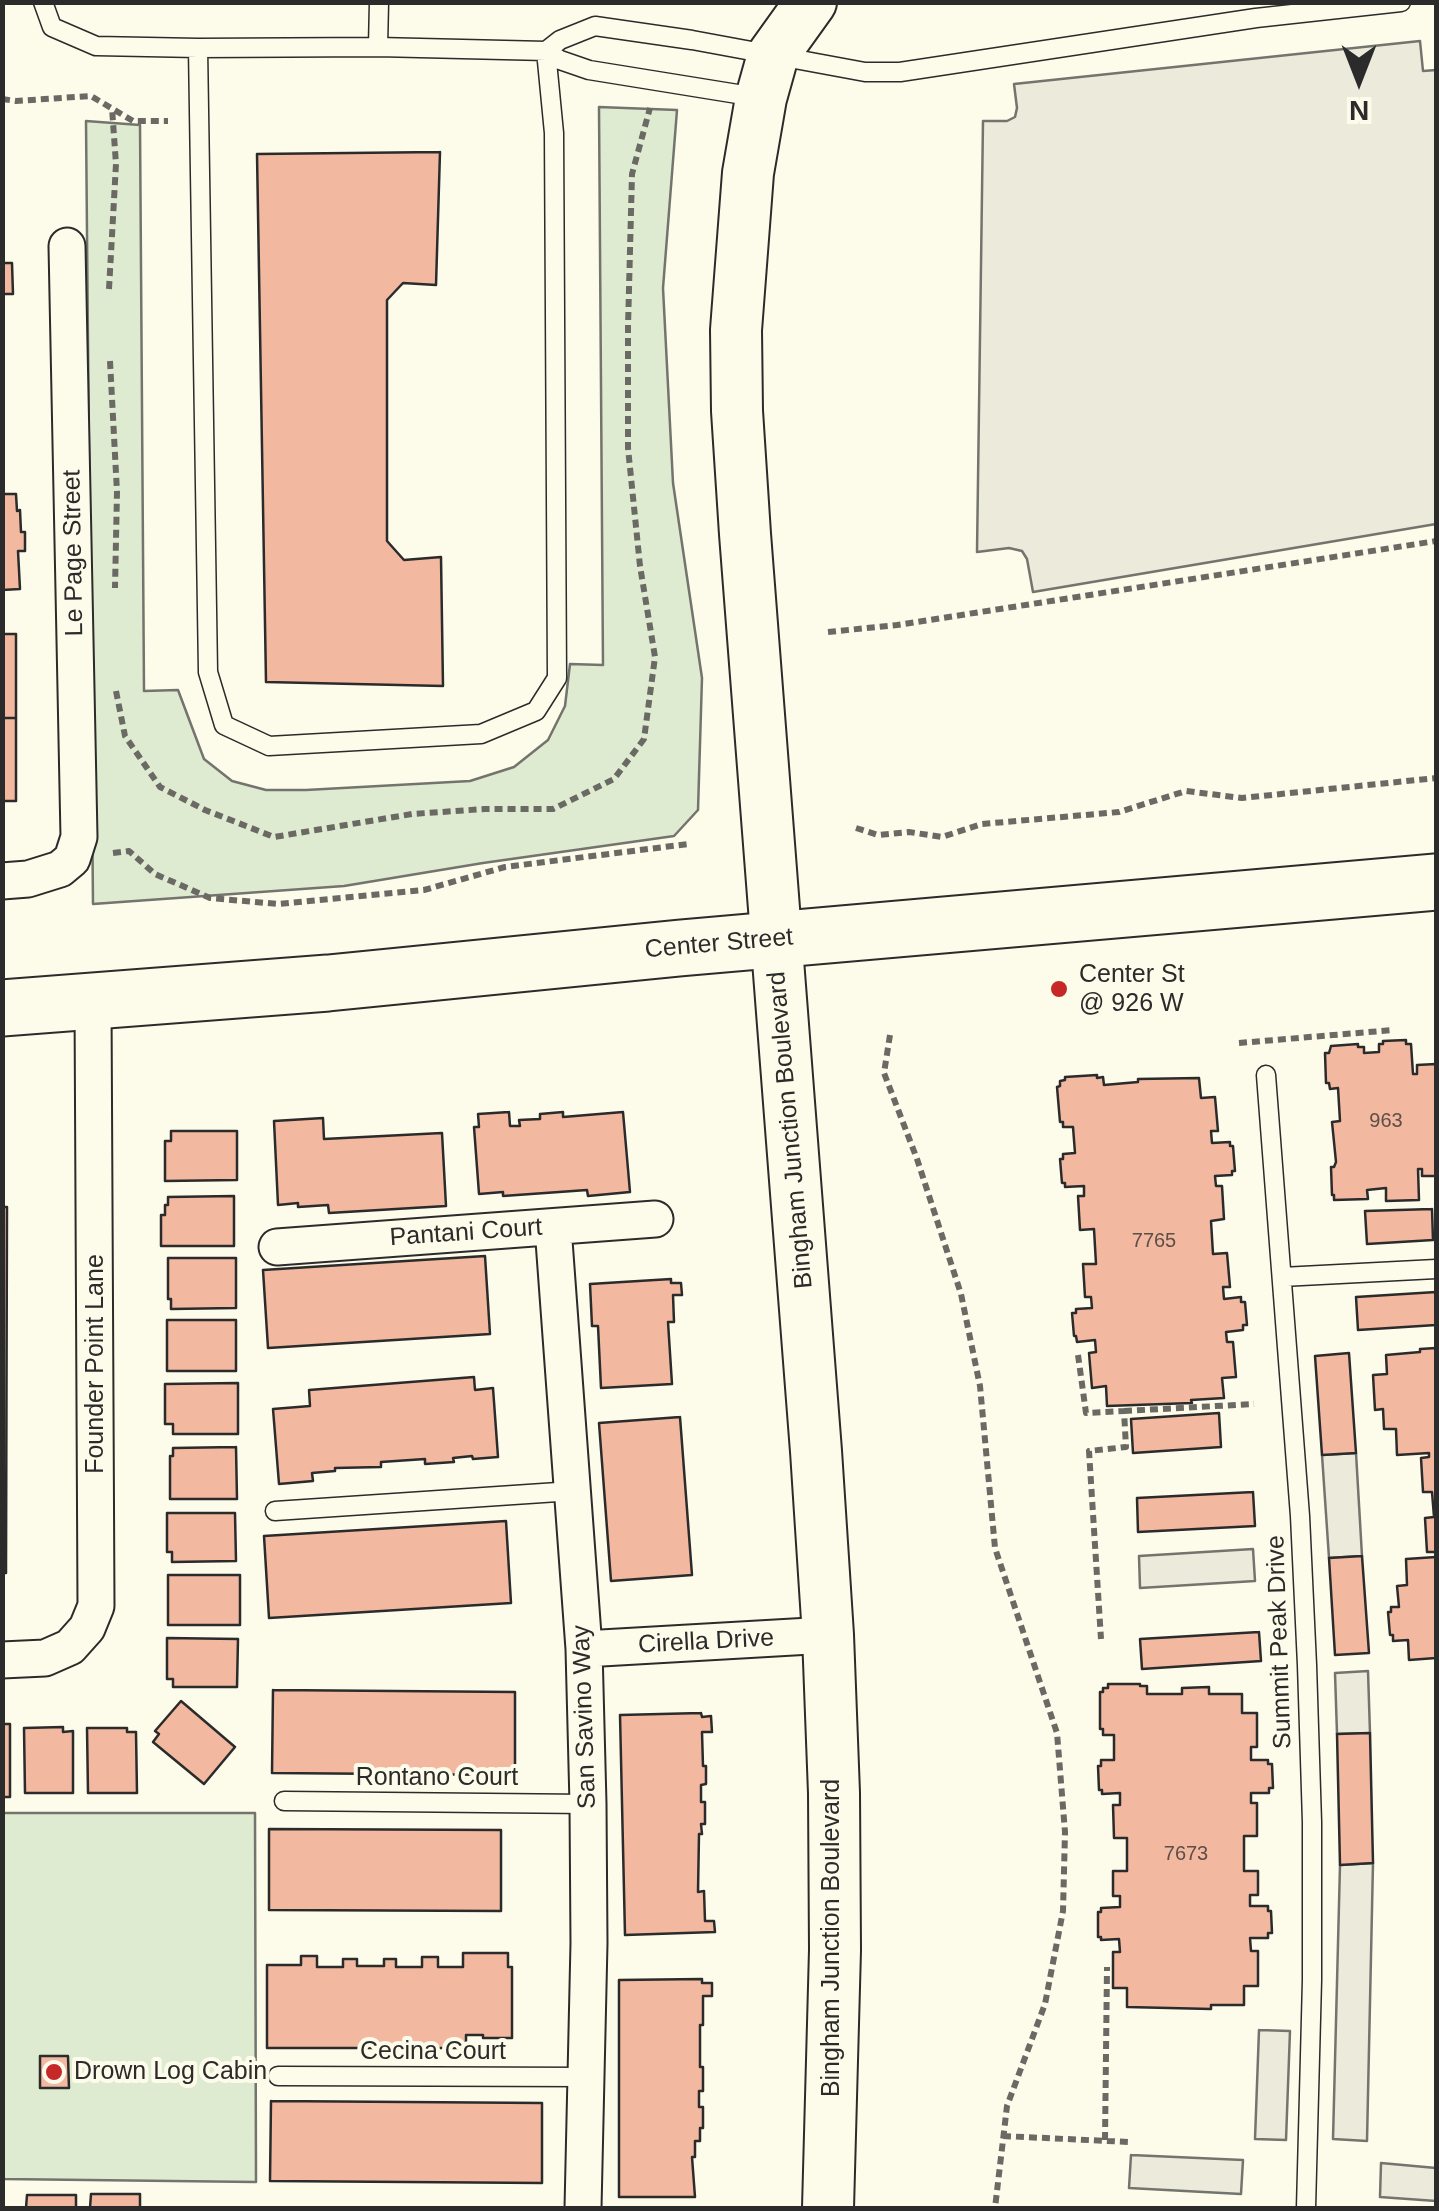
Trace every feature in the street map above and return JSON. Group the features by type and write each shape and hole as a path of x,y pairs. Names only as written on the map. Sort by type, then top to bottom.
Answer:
{"main road":[{"name":"Bingham Junction Boulevard","path":"759,2 767,76 748,173 740,249 738,411 744,534 828,1635 835,1950 828,2208"},
{"name":"Bingham Junction Boulevard","path":"767,76 810,2"},
{"name":"Center Street","path":"2,1008 328,983 775,939 1436,882"}],"street":[{"name":"Le Page Street","path":"67,246 79,765 79,837 72,858"},
{"path":"2,881 28,879 60,868 72,858"},
{"name":"Founder Point Lane","path":"2,1660 45,1658 70,1648 88,1628 96,1606 93,1002"},
{"name":"Pantani Court","path":"277,1247 655,1219"},
{"name":"San Savino Way","path":"553,1227 584,1649 588,2078 582,2208"},
{"name":"Cirella Drive","path":"584,1649 828,1635"}],"lane":[{"path":"43,2 52,27 96,46 546,51 590,70 767,76 900,72 1256,18 1401,2"},
{"path":"378,47 379,2"},
{"path":"546,51 560,40 595,26 767,76"},
{"path":"198,48 208,672 224,725 269,746 481,734 536,711 557,678 554,132 546,51"},
{"name":"Summit Peak Drive","path":"1266,1075 1302,1551 1312,1822 1306,2208"},
{"path":"1282,1277 1436,1268"},
{"path":"275,1511 573,1491"},
{"name":"Rontano Court","path":"284,1801 588,1804"},
{"name":"Cecina Court","path":"278,2076 588,2078"}],"path":[{"path":"2,99 90,96 133,121 168,121"},
{"path":"115,682 125,736 160,786 205,810 274,838 412,814 553,809 614,779 644,739 655,657 640,566 628,448 632,174 654,98"},
{"path":"109,290 116,164 112,108"},
{"path":"110,344 117,492 115,599"},
{"path":"828,632 896,625 1436,541"},
{"path":"856,828 878,836 909,832 942,838 982,824 1118,812 1186,790 1234,798 1436,778"},
{"path":"72,858 129,851 155,874 210,898 278,904 424,890 505,867 688,844"},
{"path":"1240,1043 1393,1030"},
{"path":"890,1035 884,1073 961,1294 980,1386 995,1548 1057,1733 1065,1832 1063,1911 1044,2004 1007,2106 995,2208"},
{"path":"1078,1355 1086,1413 1254,1404"},
{"path":"1102,1639 1090,1450 1126,1446 1124,1411"},
{"path":"1104,2140 1106,1967"},
{"path":"1003,2136 1128,2142"}],"green space":[{"path":"599,107 677,110 663,288 673,483 702,678 698,810 674,836 344,886 93,904 86,121 140,125 144,691 178,690 204,759 232,781 266,790 306,790 470,781 514,767 548,740 565,706 570,664 603,665"},
{"path":"3,1813 255,1813 256,2182 3,2179"}],"shaded area":[{"path":"1420,41 1423,71 1436,70 1436,524 1033,592 1022,551 1009,548 977,552 983,121 1015,117 1014,84"},
{"path":"1356,1453 1362,1556 1329,1558 1322,1455"},
{"path":"1253,1549 1255,1581 1140,1588 1139,1556"},
{"path":"1368,1671 1370,1733 1337,1734 1335,1673"},
{"path":"1373,1863 1367,2141 1333,2139 1340,1865"},
{"path":"1259,2030 1290,2031 1286,2140 1255,2139"},
{"path":"1131,2155 1243,2160 1241,2194 1129,2188"},
{"path":"1381,2163 1436,2168 1436,2201 1380,2197"}],"building":[{"path":"440,152 436,285 403,283 387,300 387,541 404,560 441,557 443,686 266,682 257,154"},
{"path":"2,263 12,263 13,294 2,294"},
{"path":"2,494 16,494 21,532 25,532 25,551 18,551 20,589 2,590"},
{"path":"2,634 16,634 16,718 2,718"},
{"path":"2,718 16,718 16,801 2,801"},
{"path":"1406,1040 1406,1044 1411,1044 1413,1074 1417,1074 1417,1065 1436,1064 1436,1176 1422,1176 1422,1169 1418,1169 1419,1200 1386,1201 1386,1188 1367,1190 1368,1199 1334,1200 1332,1122 1340,1121 1338,1088 1330,1089 1326,1083 1325,1053 1329,1053 1331,1046 1358,1044 1364,1047 1364,1053 1379,1052 1383,1041"},
{"path":"1065,1077 1103,1077 1104,1085 1138,1079 1199,1078 1201,1098 1215,1097 1218,1131 1211,1131 1212,1143 1230,1142 1235,1171 1232,1175 1215,1176 1216,1186 1222,1186 1224,1219 1211,1221 1213,1254 1227,1253 1230,1287 1223,1287 1224,1299 1241,1297 1247,1325 1243,1325 1243,1330 1226,1332 1227,1342 1233,1342 1236,1377 1222,1378 1224,1398 1107,1406 1106,1386 1092,1388 1089,1353 1096,1352 1095,1340 1077,1342 1072,1313 1092,1308 1091,1297 1085,1297 1083,1264 1096,1264 1094,1229 1080,1230 1078,1196 1084,1196 1084,1186 1065,1187 1062,1183 1060,1159 1063,1154 1075,1153 1073,1127 1063,1127 1060,1122 1057,1087"},
{"path":"509,1112 510,1126 520,1126 519,1120 540,1119 540,1114 563,1112 563,1117 623,1112 630,1192 588,1196 587,1190 479,1194 474,1127 479,1127 478,1114"},
{"path":"323,1118 324,1139 442,1133 446,1206 329,1213 328,1205 278,1205 274,1121"},
{"path":"171,1131 237,1131 237,1180 165,1181 165,1141 171,1141"},
{"path":"234,1196 234,1246 161,1246 161,1215 165,1215 168,1197"},
{"path":"2,1207 7,1207 6,1573 2,1573"},
{"path":"1432,1209 1433,1240 1367,1244 1365,1211"},
{"path":"485,1256 490,1334 268,1348 263,1270"},
{"path":"168,1258 236,1258 236,1308 171,1309"},
{"path":"671,1279 671,1283 681,1283 682,1295 673,1295 674,1322 668,1322 672,1384 601,1388 598,1326 592,1326 590,1284"},
{"path":"1436,1292 1436,1325 1358,1330 1356,1297"},
{"path":"167,1320 236,1320 236,1371 167,1371"},
{"path":"1436,1348 1436,1552 1427,1552 1425,1518 1434,1517 1432,1492 1423,1492 1421,1458 1429,1457 1429,1453 1397,1455 1396,1429 1384,1429 1383,1409 1375,1410 1373,1375 1387,1374 1386,1355"},
{"path":"1349,1353 1356,1453 1322,1455 1315,1356"},
{"path":"474,1377 475,1390 493,1388 498,1457 472,1456 425,1464 425,1459 381,1462 381,1467 335,1468 312,1473 313,1481 279,1484 273,1409 310,1406 309,1390"},
{"path":"238,1383 238,1434 173,1434 173,1424 165,1424 165,1384"},
{"path":"1219,1413 1221,1447 1133,1453 1131,1419"},
{"path":"680,1417 692,1575 611,1581 599,1423"},
{"path":"236,1447 237,1499 170,1499 173,1448"},
{"path":"1253,1492 1255,1526 1138,1532 1137,1498"},
{"path":"167,1513 235,1513 236,1561 172,1562 172,1552 167,1552"},
{"path":"506,1521 511,1603 269,1618 264,1536"},
{"path":"1362,1556 1369,1653 1335,1655 1329,1558"},
{"path":"1436,1557 1436,1658 1409,1660 1408,1640 1393,1641 1390,1635 1388,1612 1391,1607 1399,1607 1397,1586 1407,1585 1406,1559"},
{"path":"168,1575 240,1575 240,1625 168,1625"},
{"path":"1259,1632 1261,1661 1142,1669 1140,1639"},
{"path":"167,1638 238,1639 237,1687 173,1687 173,1679 167,1679"},
{"path":"1108,1684 1140,1684 1147,1686 1147,1694 1182,1694 1182,1688 1209,1687 1209,1694 1242,1694 1242,1713 1257,1713 1257,1747 1251,1747 1251,1760 1268,1760 1272,1764 1273,1788 1269,1788 1269,1793 1251,1793 1251,1803 1257,1803 1257,1836 1244,1836 1244,1871 1258,1871 1258,1895 1250,1895 1250,1906 1268,1906 1272,1933 1268,1933 1268,1938 1250,1938 1251,1951 1258,1951 1258,1986 1244,1986 1244,2005 1211,2005 1211,2009 1127,2007 1127,1988 1113,1988 1113,1952 1120,1952 1119,1939 1098,1937 1098,1912 1101,1908 1120,1907 1120,1896 1113,1896 1113,1871 1127,1871 1127,1838 1114,1838 1113,1805 1120,1805 1120,1793 1102,1794 1099,1790 1101,1760 1114,1760 1114,1735 1103,1735 1100,1729 1100,1692"},
{"path":"273,1690 515,1692 515,1775 272,1773"},
{"path":"181,1701 235,1747 204,1784 153,1742 159,1734 155,1731"},
{"path":"701,1713 702,1717 711,1716 712,1732 702,1732 706,1784 701,1785 701,1802 705,1802 705,1824 701,1824 699,1834 698,1892 704,1891 705,1921 714,1921 715,1932 625,1935 620,1715"},
{"path":"2,1724 10,1724 10,1797 2,1797"},
{"path":"63,1727 63,1732 73,1731 73,1793 25,1793 24,1728"},
{"path":"87,1728 127,1728 127,1732 136,1732 137,1793 88,1793"},
{"path":"1370,1733 1373,1863 1340,1865 1337,1734"},
{"path":"269,1829 501,1830 501,1911 269,1910"},
{"path":"463,1953 508,1953 508,1967 512,1967 512,2038 466,2035 466,2048 267,2048 267,1965 301,1965 301,1956 317,1956 317,1967 343,1967 343,1959 357,1959 357,1966 384,1966 384,1959 396,1959 396,1967 422,1967 422,1957 438,1957 438,1967 463,1967"},
{"path":"702,1979 702,1983 712,1983 712,1996 703,1996 700,2025 703,2091 699,2091 699,2107 703,2107 703,2128 692,2157 695,2197 619,2197 619,1980"},
{"name":"Drown Log Cabin","path":"40,2056 68,2056 69,2088 40,2088"},
{"path":"271,2101 542,2103 542,2183 270,2181"},
{"path":"91,2194 140,2194 140,2208 90,2208"},
{"path":"27,2195 76,2195 76,2208 26,2208"}],"place":[{"name":"Center St @ 926 W","path":"1059,989"},
{"name":"Drown Log Cabin","path":"54,2072"}]}
